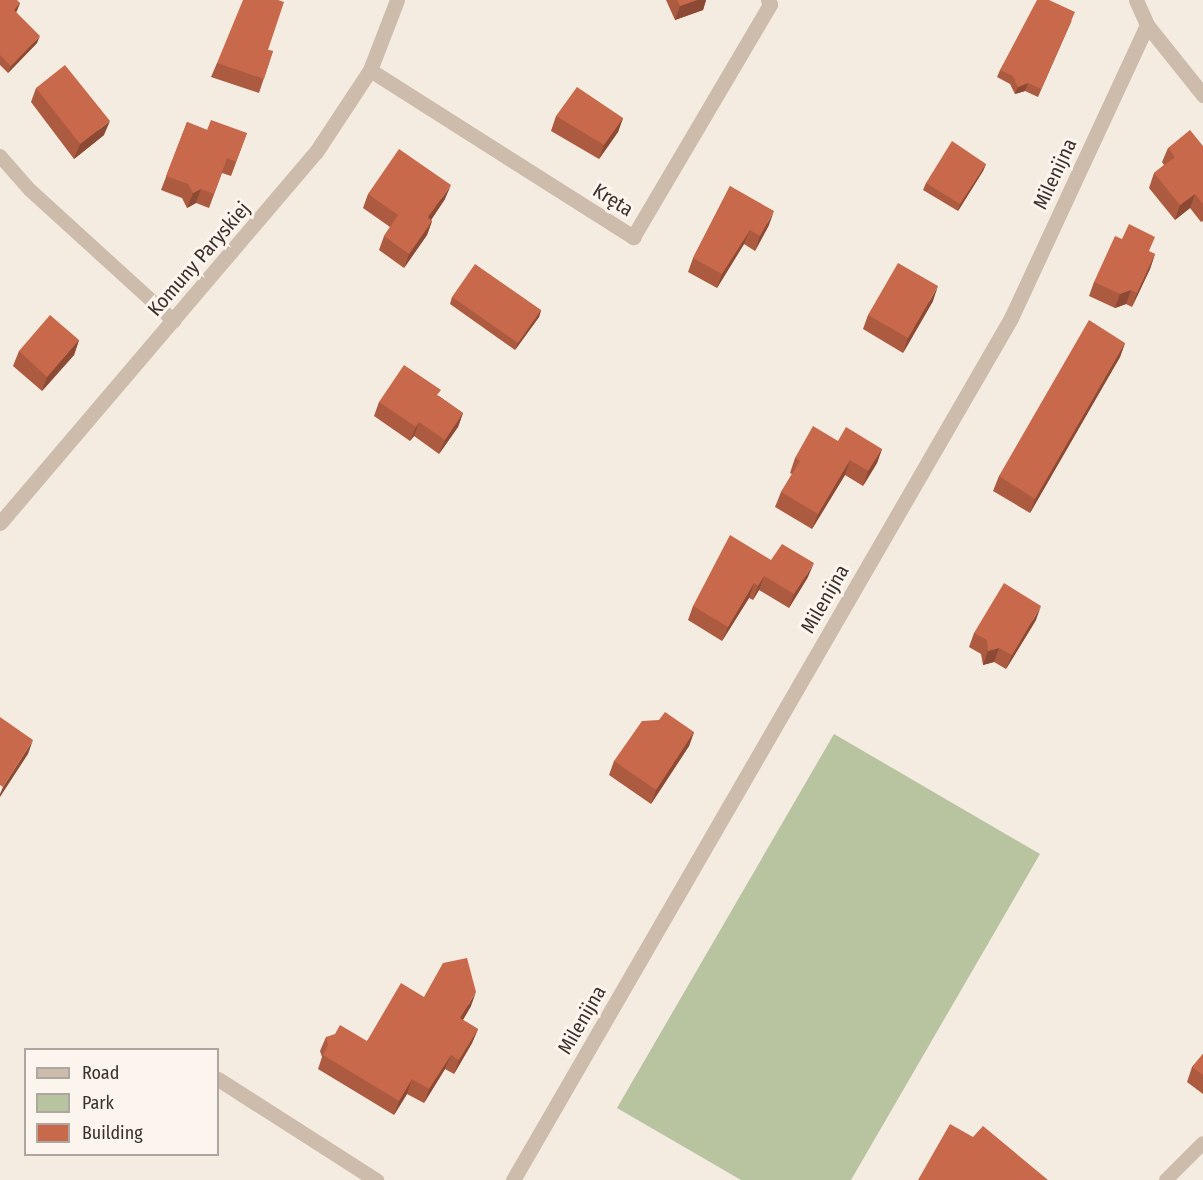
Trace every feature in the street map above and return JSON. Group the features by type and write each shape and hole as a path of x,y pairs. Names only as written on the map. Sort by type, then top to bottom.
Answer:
{"street":[{"name":"Komuny Paryskiej","path":"0,523 316,152 370,70 397,0"},
{"name":"Kręta","path":"370,70 633,237 770,4 768,0"},
{"path":"1136,0 1147,25 1203,95"},
{"name":"Milenijna","path":"513,1180 1011,318 1147,25"},
{"path":"219,1080 376,1180"}],"lane":[{"path":"0,156 30,190 174,321"},
{"path":"1166,1180 1203,1143"}],"green space":[{"path":"834,734 1040,854 851,1180 741,1180 617,1108"}],"building":[{"path":"0,0 17,0 20,3 14,10 40,36 11,66 0,55"},
{"path":"243,0 284,2 268,50 273,51 264,79 217,63"},
{"path":"677,0 697,0 680,6"},
{"path":"1037,0 1049,0 1075,12 1041,89 1028,83 1018,87 1013,76 1000,70"},
{"path":"65,65 110,121 80,144 36,88"},
{"path":"577,87 623,118 604,145 556,116"},
{"path":"211,120 247,133 236,162 227,158 214,194 201,189 193,193 188,184 166,176 187,122 207,130"},
{"path":"1190,130 1203,146 1203,204 1195,194 1180,205 1154,173 1175,157 1168,148"},
{"path":"952,141 986,164 960,204 926,183"},
{"path":"399,149 451,185 428,217 432,221 409,254 384,236 398,215 368,194"},
{"path":"730,186 774,211 760,236 750,230 722,274 693,258"},
{"path":"1129,224 1155,237 1149,251 1155,254 1137,293 1131,290 1120,294 1094,282 1115,236 1122,239"},
{"path":"898,263 938,286 908,338 868,315"},
{"path":"475,264 541,310 518,343 452,297"},
{"path":"50,315 79,340 47,377 19,351"},
{"path":"1089,320 1125,343 1035,499 999,476"},
{"path":"404,365 441,390 437,395 463,413 445,440 419,422 416,427 379,402"},
{"path":"813,426 838,441 846,427 882,449 868,471 850,460 818,514 781,492 800,461 795,458"},
{"path":"730,535 771,560 782,544 814,563 794,594 764,576 758,586 754,583 728,627 693,606"},
{"path":"1004,583 1041,606 1012,655 999,648 988,651 987,640 974,633"},
{"path":"665,712 694,732 656,790 614,761 642,721 659,720"},
{"path":"0,717 33,740 3,787 0,785"},
{"path":"467,958 476,992 460,1018 478,1029 459,1060 451,1055 429,1089 412,1079 399,1101 323,1055 328,1045 326,1037 335,1034 340,1025 367,1041 401,983 424,997 443,963"},
{"path":"1203,1054 1203,1075 1192,1067"},
{"path":"950,1124 973,1137 983,1126 1048,1180 918,1180"}]}
